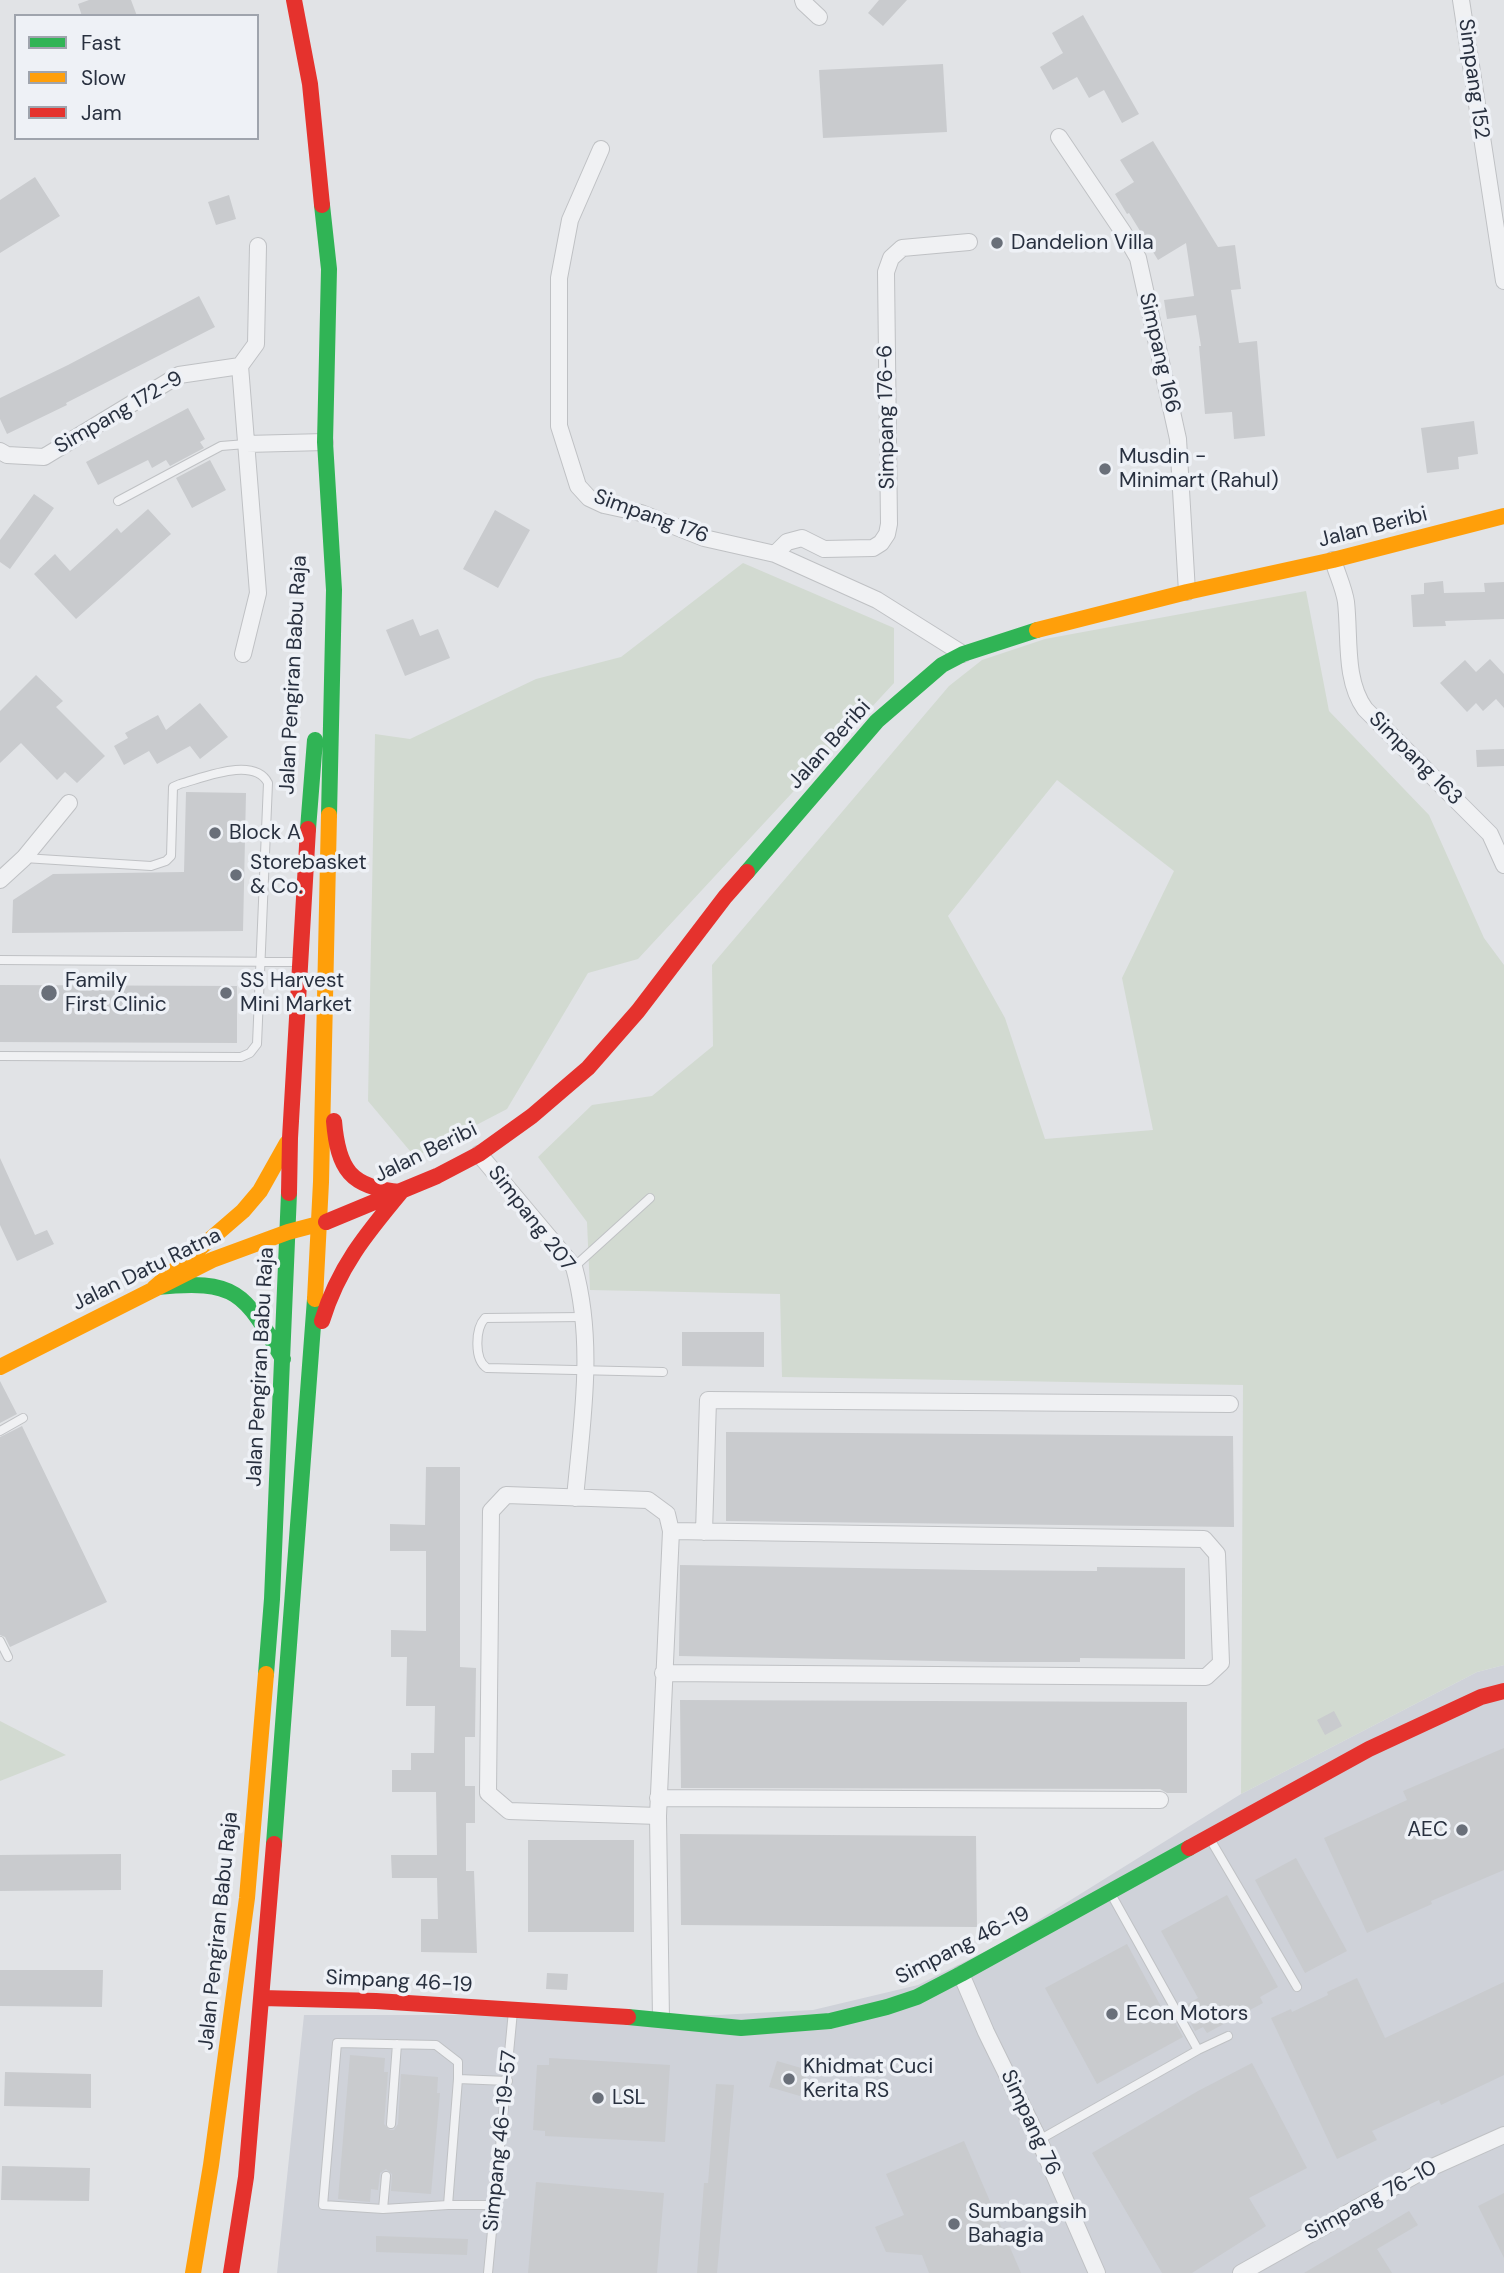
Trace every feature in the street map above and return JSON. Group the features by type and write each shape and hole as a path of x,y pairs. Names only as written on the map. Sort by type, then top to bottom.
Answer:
{"main road":[{"name":"Jalan Pengiran Babu Raja","path":"231,2273 246,2177 262,1997 312,1361 321,1182 334,590 325,442 328,269 310,84 294,0"},
{"name":"Jalan Pengiran Babu Raja","path":"193,2273 211,2165 247,1898 271,1599 283,1359 290,1138 315,736 318,589 326,460"},
{"name":"Jalan Beribi","path":"318,1226 401,1192 479,1154 532,1116 588,1068 639,1011 725,897 877,721 942,665 963,654 1023,634 1504,516"},
{"path":"324,1026 337,1152 354,1177 369,1187 401,1192"},
{"path":"154,1288 243,1212 260,1191 290,1138"},
{"path":"312,1361 330,1295 339,1273 351,1252 401,1192"},
{"name":"Jalan Datu Ratna","path":"0,1367 212,1260 288,1232 318,1226"},
{"path":"154,1288 190,1283 209,1283 224,1288 250,1305 283,1359"},
{"name":"Simpang 46-19","path":"262,1997 513,2009 661,2019 741,2028 830,2021 887,2007 961,1974 1369,1749 1481,1697 1504,1691"}],"street":[{"path":"803,0 819,17"},
{"name":"Simpang 152","path":"1461,0 1504,281"},
{"name":"Simpang 166","path":"1059,137 1138,258 1178,439 1187,592"},
{"name":"Simpang 176","path":"601,149 570,220 559,278 559,426 578,486 589,498 604,505 641,513 704,538 775,554 877,600 963,654"},
{"name":"Simpang 176-6","path":"775,554 787,542 802,538 824,549 873,548 881,543 887,534 886,272 891,258 902,248 970,242"},
{"path":"243,654 258,593 240,366 256,344 258,246"},
{"name":"Simpang 172-9","path":"0,451 7,455 44,457 179,375 240,366"},
{"path":"246,443 325,442"},
{"name":"Simpang 163","path":"1333,560 1346,600 1350,657 1358,700 1497,833 1504,865"},
{"path":"0,880 24,858 69,803"},
{"name":"Simpang 207","path":"479,1154 575,1267 581,1290 587,1370 575,1498"},
{"path":"704,1532 708,1400 1230,1404"},
{"path":"658,1816 509,1811 488,1793 491,1511 506,1495 648,1500 667,1514 671,1531 658,1798 661,2019"},
{"path":"663,1673 1206,1677 1222,1663 1217,1554 1204,1539 671,1531"},
{"path":"658,1798 1160,1800"},
{"name":"Simpang 76","path":"961,1974 1039,2140 1097,2273"},
{"name":"Simpang 76-10","path":"1241,2273 1419,2173 1504,2135"}],"lane":[{"path":"118,501 222,446 246,443"},
{"path":"0,1056 241,1057 250,1053 257,1044 268,783 265,777 257,772 231,770 173,788 170,856 166,862 151,866 24,858"},
{"path":"0,960 300,962"},
{"path":"575,1267 650,1198"},
{"path":"583,1317 485,1318 478,1328 479,1359 487,1368 663,1372"},
{"path":"0,1430 23,1418"},
{"path":"0,1641 8,1657"},
{"path":"1209,1837 1297,1987"},
{"path":"1110,1891 1198,2050"},
{"name":"Simpang 46-19-57","path":"488,2273 513,2009"},
{"path":"1039,2140 1198,2050 1228,2036"},
{"path":"448,2205 458,2062 436,2045 337,2043 323,2205 383,2209 495,2205"},
{"path":"391,2124 397,2044"},
{"path":"458,2080 508,2081"},
{"path":"383,2209 386,2176"}],"shaded area":[{"path":"743,563 894,628 894,683 638,959 588,973 507,1109 415,1157 368,1101 375,734 410,739 536,679 621,657"},
{"path":"1306,591 1329,711 1429,815 1484,938 1504,965 1504,1665 1477,1672 1241,1794 1243,1385 782,1377 780,1294 590,1290 587,1222 538,1157 592,1105 652,1096 713,1046 712,965 949,686 982,660 1045,639","holes":["1057,780 1174,871 1122,978 1153,1130 1045,1139 1005,1018 948,916"]},
{"path":"1504,1665 1504,2273 277,2273 304,2015 718,2015 813,2010 918,1985 1000,1944 1241,1794 1477,1672"},
{"path":"0,1721 66,1755 0,1781"}],"building":[{"path":"89,0 131,0 136,14 81,14 78,4"},
{"path":"879,0 907,0 883,26 868,13"},
{"path":"1083,15 1139,114 1122,123 1104,90 1089,98 1077,77 1053,90 1040,67 1063,53 1052,33"},
{"path":"943,64 947,132 823,138 819,70"},
{"path":"1153,141 1218,247 1235,245 1241,289 1231,290 1239,343 1257,341 1265,436 1234,439 1232,412 1205,414 1201,346 1196,315 1167,319 1164,300 1194,296 1186,243 1158,260 1115,194 1134,182 1120,160"},
{"path":"35,177 60,216 0,253 0,200"},
{"path":"229,195 236,219 216,225 208,202"},
{"path":"199,296 215,327 7,434 0,419 0,398"},
{"path":"188,408 205,439 200,442 204,448 170,466 166,460 152,468 148,460 98,485 86,462"},
{"path":"1474,421 1478,454 1458,457 1459,469 1427,473 1421,428"},
{"path":"210,460 226,490 192,508 176,478"},
{"path":"34,494 54,508 10,569 0,562 0,540"},
{"path":"148,509 171,534 76,619 34,574 55,554 70,571 117,528 121,533"},
{"path":"495,510 530,530 498,588 463,569"},
{"path":"1443,581 1444,593 1485,592 1484,583 1504,582 1504,619 1445,621 1446,626 1413,627 1411,595 1424,594 1424,583"},
{"path":"413,619 420,636 438,629 450,658 405,676 386,630"},
{"path":"1490,659 1504,674 1504,708 1496,699 1483,711 1476,703 1467,712 1440,683 1465,660 1476,672"},
{"path":"36,675 63,701 56,707 105,756 77,783 65,772 57,780 21,743 0,763 0,711"},
{"path":"200,703 228,737 200,759 190,746 157,764 149,751 124,765 114,746 128,738 125,733 158,715 166,730"},
{"path":"1504,749 1504,766 1477,767 1476,750"},
{"name":"Block A","path":"186,792 246,793 243,931 12,933 13,900 53,874 184,872"},
{"path":"0,985 237,986 237,1043 0,1042"},
{"path":"0,1158 35,1235 47,1230 54,1244 17,1261 0,1225"},
{"path":"682,1332 764,1332 764,1367 682,1366"},
{"path":"0,1381 17,1414 0,1423"},
{"path":"22,1426 107,1602 10,1647 5,1637 0,1635 0,1437"},
{"path":"726,1432 1233,1436 1234,1527 726,1521"},
{"path":"426,1467 460,1467 460,1667 476,1668 475,1737 465,1737 465,1786 475,1786 475,1823 466,1823 466,1871 474,1871 477,1953 421,1952 421,1919 438,1919 437,1878 392,1878 391,1855 437,1855 436,1792 392,1792 392,1770 411,1770 411,1753 434,1753 435,1706 406,1706 407,1657 391,1657 391,1630 426,1631 426,1551 390,1551 390,1524 425,1525"},
{"path":"680,1565 1097,1571 1097,1567 1185,1568 1185,1659 1080,1658 1080,1662 992,1662 679,1656"},
{"path":"680,1700 1187,1702 1187,1793 1167,1793 1160,1789 681,1788"},
{"path":"1334,1711 1342,1726 1325,1735 1317,1720"},
{"path":"1504,1748 1504,1870 1431,1901 1432,1904 1367,1933 1324,1838 1407,1800 1403,1791"},
{"path":"680,1834 976,1836 977,1927 681,1925"},
{"path":"528,1840 634,1840 634,1932 528,1932"},
{"path":"121,1854 121,1890 0,1891 0,1855"},
{"path":"1296,1858 1347,1951 1305,1973 1255,1880"},
{"name":"Econ Motors","path":"1227,1895 1278,1987 1260,1997 1263,2003 1207,2033 1203,2027 1195,2031 1182,2007 1198,1998 1161,1931"},
{"name":"Econ Motors","path":"1127,1944 1166,2016 1170,2013 1183,2037 1097,2084 1045,1988"},
{"path":"0,1970 103,1970 102,2007 0,2006"},
{"path":"547,1973 568,1974 567,1990 546,1989"},
{"path":"1357,1978 1385,2038 1504,1982 1504,2075 1441,2105 1439,2100 1372,2131 1377,2140 1337,2159 1271,2018 1291,2009 1292,2012"},
{"path":"350,2055 385,2058 384,2072 388,2072 384,2124 390,2130 394,2130 398,2124 401,2074 438,2077 437,2093 440,2093 431,2194 391,2191 392,2174 386,2169 380,2173 378,2190 371,2189 370,2202 338,2199"},
{"name":"LSL","path":"549,2058 670,2065 665,2142 545,2136 545,2131 533,2130 537,2065 549,2065"},
{"name":"Khidmat Cuci Kerita RS","path":"777,2061 808,2070 800,2096 769,2087"},
{"path":"1252,2063 1307,2168 1249,2198 1266,2226 1192,2273 1162,2273 1092,2153"},
{"path":"5,2072 91,2074 91,2108 4,2106"},
{"path":"716,2084 734,2085 717,2273 697,2273 704,2183 708,2183"},
{"name":"Sumbangsih Bahagia","path":"964,2141 1021,2273 929,2273 922,2255 886,2252 875,2227 904,2215 886,2174"},
{"path":"2,2166 90,2168 89,2201 1,2200"},
{"path":"536,2182 664,2193 657,2273 528,2273"},
{"path":"1504,2193 1504,2258 1478,2206"},
{"path":"1409,2211 1418,2225 1377,2249 1392,2273 1304,2273"},
{"path":"376,2236 468,2239 467,2255 376,2252"}],"traffic: fast":[{"path":"322,205 329,269 325,442 334,590 329,815"},
{"path":"747,872 877,721 942,665 963,654 1037,630"},
{"path":"308,829 315,740"},
{"path":"266,1674 272,1599 289,1193"},
{"path":"156,1287 205,1285 235,1295 258,1318 283,1359"},
{"path":"274,1844 315,1299"},
{"path":"628,2017 741,2028 830,2021 887,2007 917,1997 961,1974 1189,1848"}],"traffic: slow":[{"path":"1037,630 1187,592 1333,560 1504,516"},
{"path":"315,1299 321,1182 329,815"},
{"path":"154,1288 243,1211 260,1191 287,1143"},
{"path":"0,1367 212,1260 288,1232 326,1222"},
{"path":"193,2273 211,2165 247,1898 266,1674"}],"traffic: jam":[{"path":"294,0 310,84 322,205"},
{"path":"289,1193 308,829"},
{"path":"326,1222 437,1176 479,1154 532,1116 588,1068 638,1011 747,872"},
{"path":"334,1121 339,1152 350,1173 370,1186 401,1192"},
{"path":"322,1321 345,1268 365,1237 401,1192"},
{"path":"1189,1848 1369,1749 1481,1697 1504,1691"},
{"path":"231,2273 246,2177 274,1844"},
{"path":"262,1998 376,2001 628,2017"}],"place":[{"name":"Dandelion Villa","path":"997,243"},
{"name":"Musdin - Minimart (Rahul)","path":"1105,469"},
{"name":"Block A","path":"215,833"},
{"name":"Storebasket & Co.","path":"236,875"},
{"name":"Family First Clinic","path":"49,993"},
{"name":"SS Harvest Mini Market","path":"226,993"},
{"name":"AEC","path":"1462,1830"},
{"name":"Econ Motors","path":"1112,2014"},
{"name":"Khidmat Cuci Kerita RS","path":"789,2079"},
{"name":"LSL","path":"598,2098"},
{"name":"Sumbangsih Bahagia","path":"954,2224"}]}
